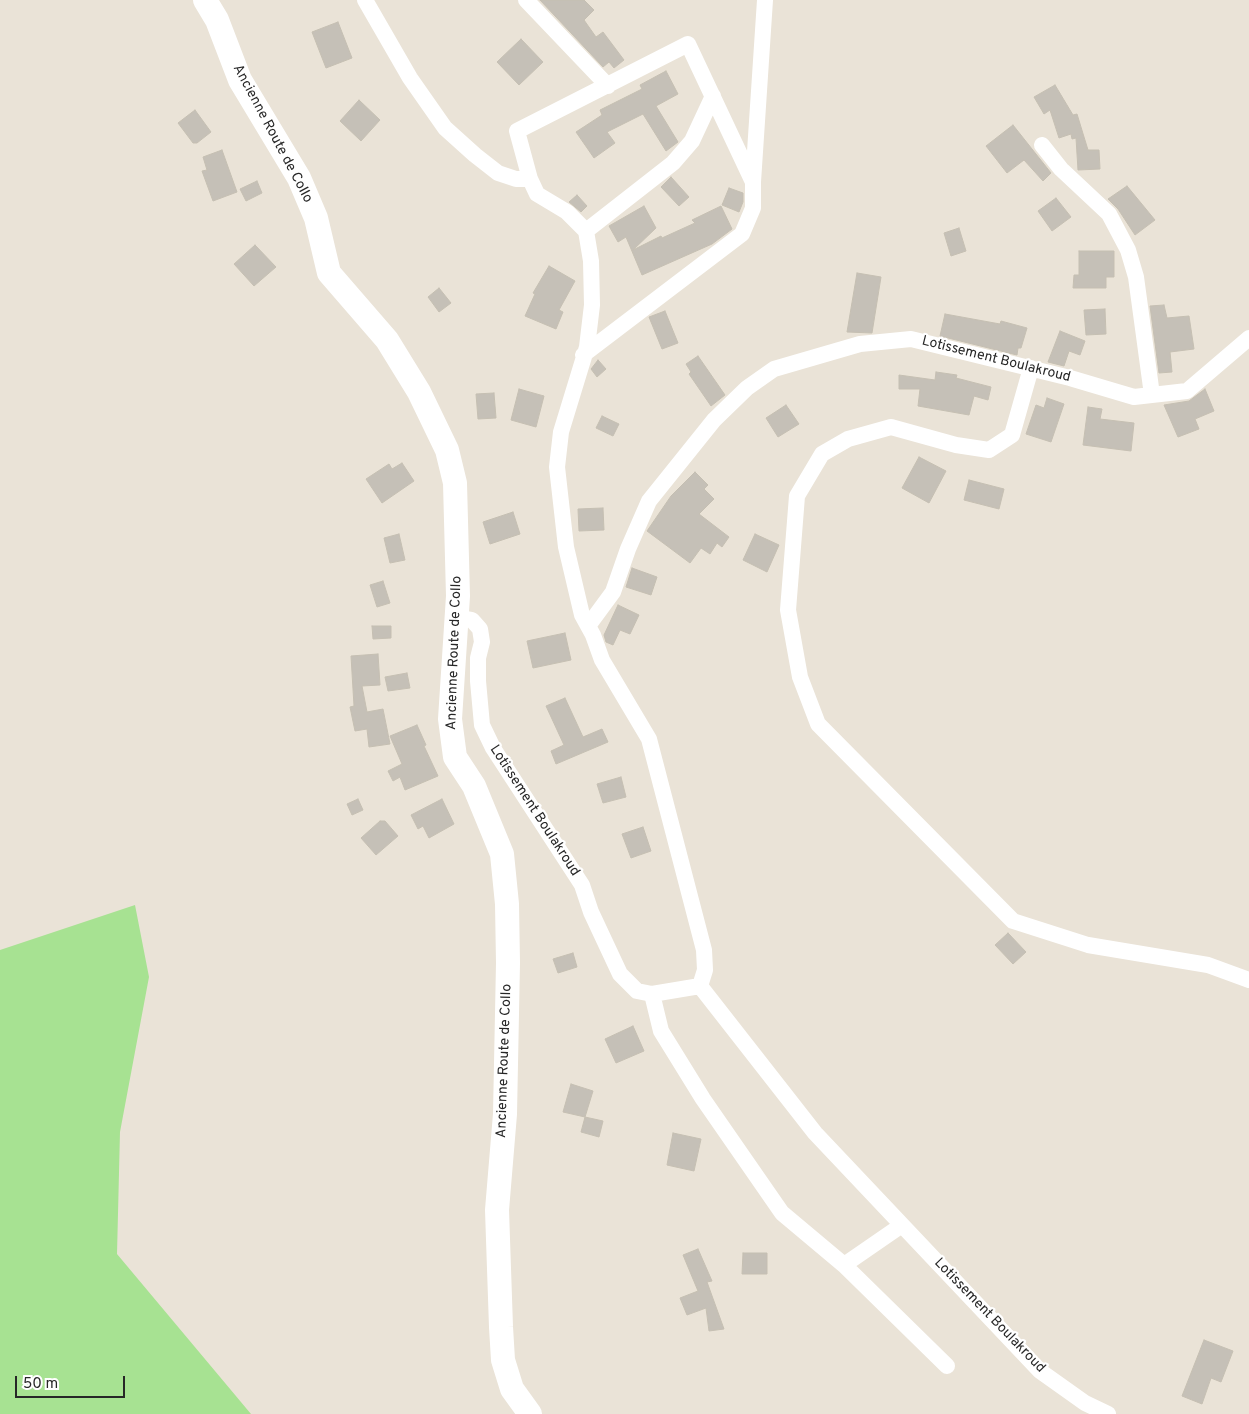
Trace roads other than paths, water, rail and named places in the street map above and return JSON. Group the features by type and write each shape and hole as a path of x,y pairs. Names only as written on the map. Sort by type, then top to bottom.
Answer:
{"main road":[{"name":"Ancienne Route de Collo","path":"205,0 217,20 240,80 299,178 316,218 328,273 387,340 419,392 447,450 454,483 458,596 450,719 455,757 474,786 502,854 507,904 505,1114 498,1210 500,1328 503,1360 512,1389 530,1414"}],"street":[{"path":"365,0 410,78 445,128 498,173 516,179 530,179"},
{"path":"526,0 608,86"},
{"path":"584,355 742,234 753,208 765,0"},
{"path":"753,182 688,44 517,131 530,179 537,194 567,212 586,231 591,260 592,305 584,355 561,432 557,467 566,547 582,615 602,660 649,739 704,950 705,970 700,986 652,994 661,1031 703,1099 782,1214 844,1265 947,1366"},
{"path":"586,231 673,163 692,142 712,96"},
{"path":"1042,145 1061,168 1109,214 1128,250 1136,278 1152,395"},
{"name":"Lotissement Boulakroud","path":"588,626 613,592 628,549 649,501 714,420 747,388 774,369 860,344 911,339 1031,368 1134,397 1187,391 1249,338"},
{"path":"1031,368 1012,435 989,450 956,445 891,427 848,439 822,454 797,496 788,610 800,677 818,724 1013,921 1088,945 1208,965 1249,980"},
{"name":"Lotissement Boulakroud","path":"457,616 472,620 480,628 482,642 478,658 478,681 482,725 493,748 582,885 591,912 620,974 637,991 652,994"},
{"name":"Lotissement Boulakroud","path":"700,986 815,1133 1040,1371 1085,1403 1108,1414"},
{"path":"844,1265 902,1225"}]}
